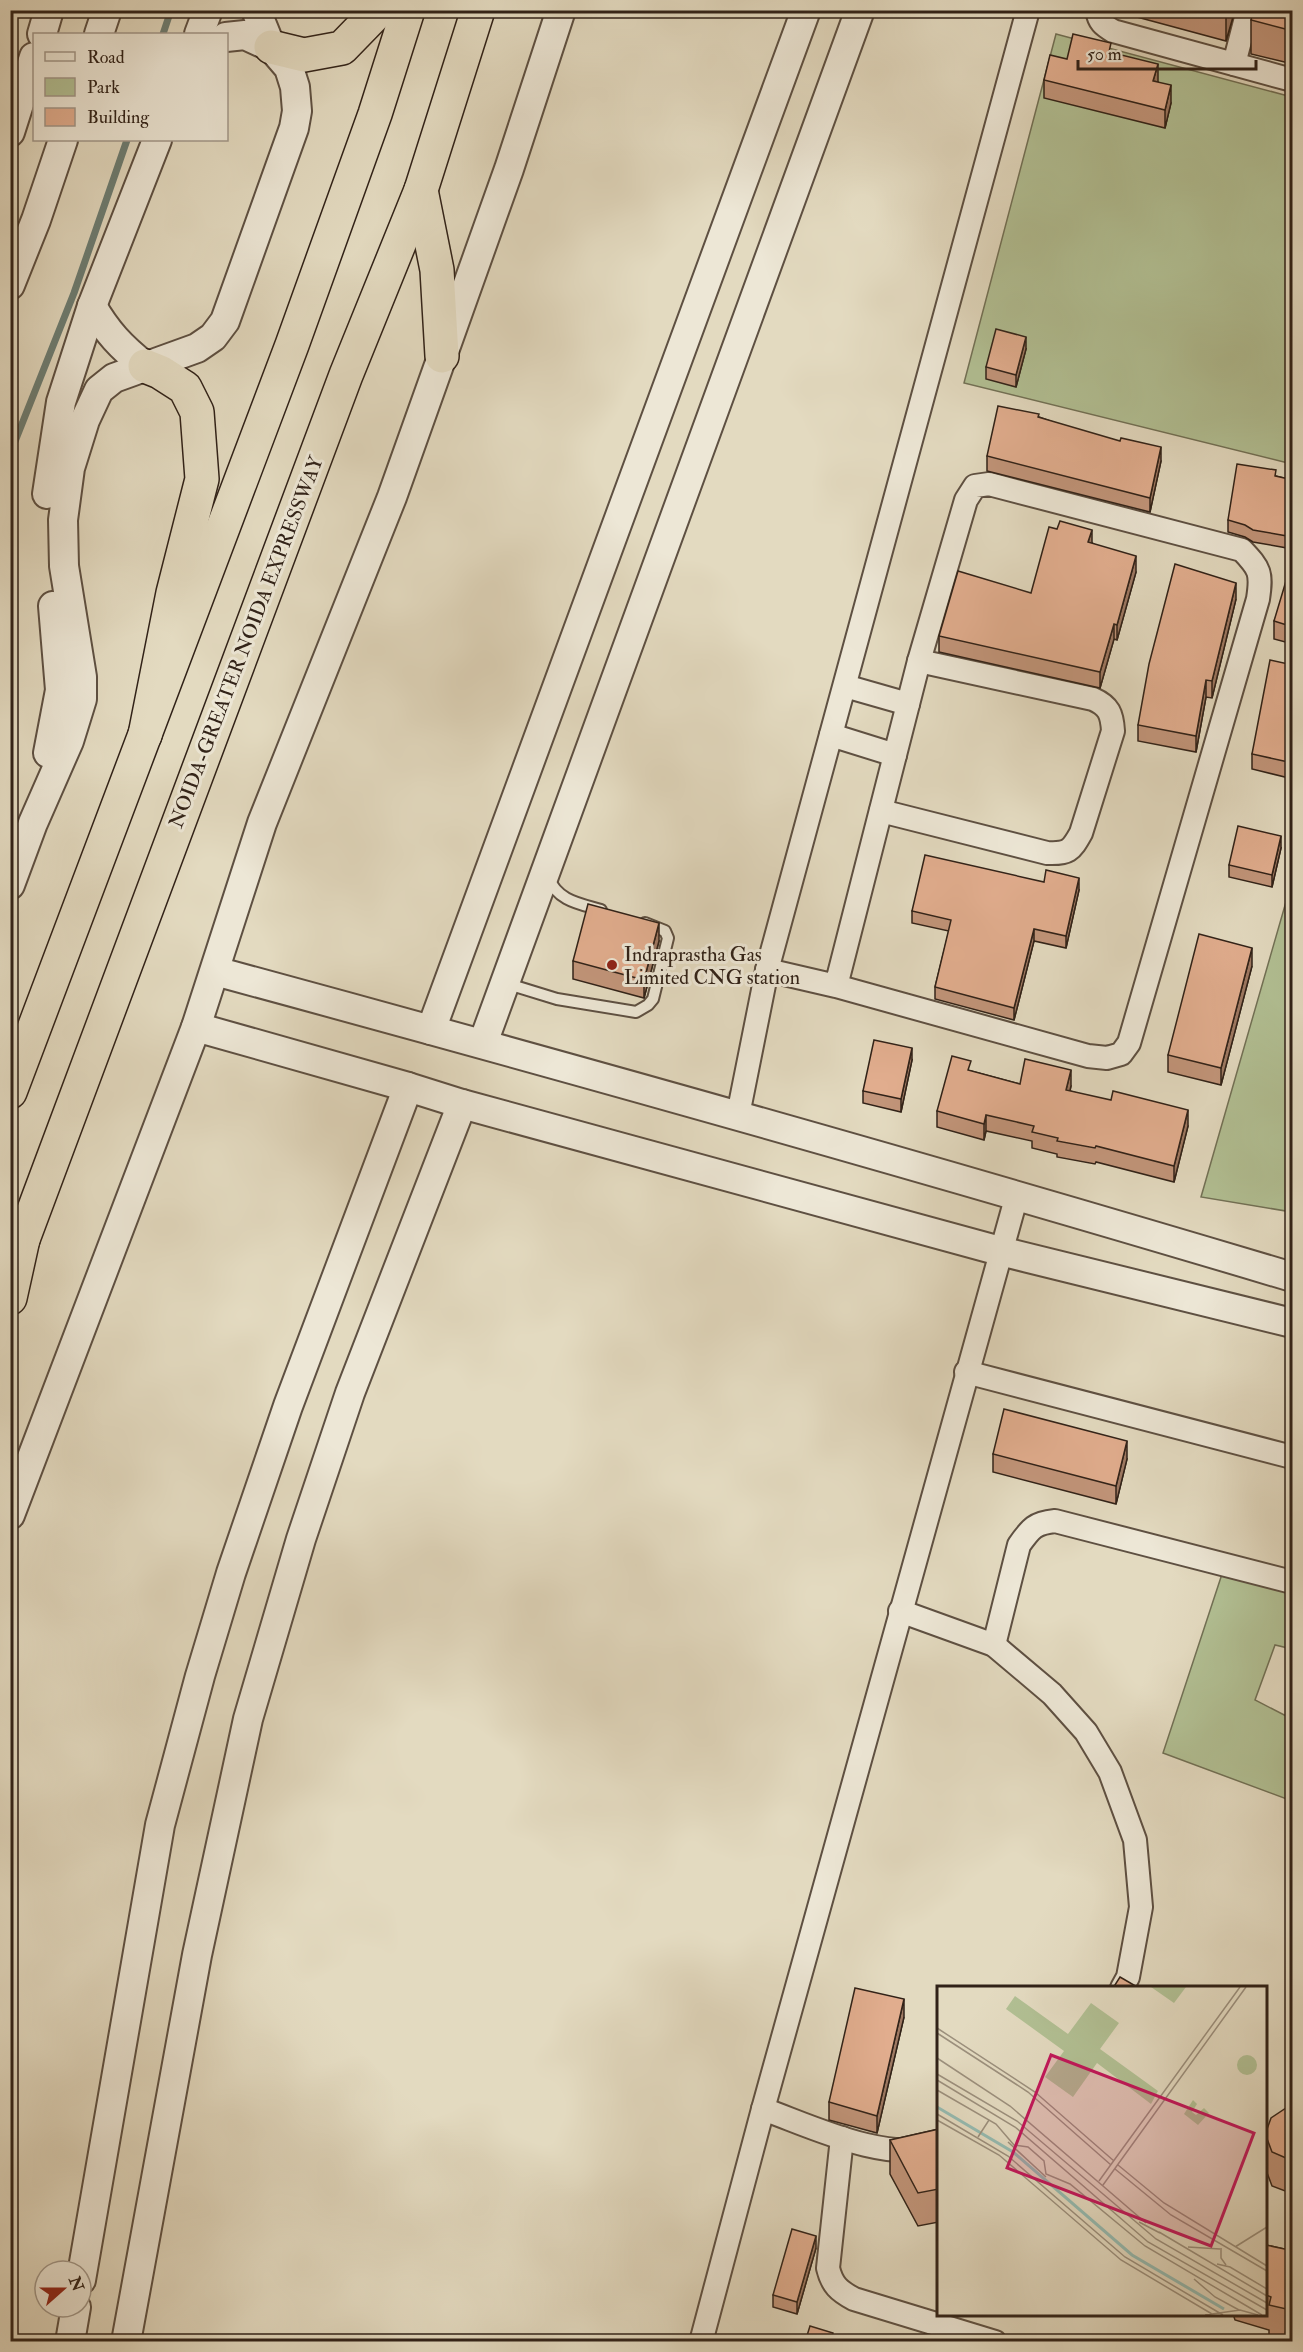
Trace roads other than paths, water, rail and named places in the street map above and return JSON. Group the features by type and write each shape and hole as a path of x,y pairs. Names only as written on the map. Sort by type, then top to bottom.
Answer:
{"highway":[{"path":"271,46 304,55 342,48 379,10"},
{"path":"10,1092 292,345 375,114 408,10"},
{"name":"NOIDA-GREATER NOIDA EXPRESSWAY","path":"10,1271 346,375 421,190 478,10"},
{"path":"421,190 437,270 442,356"},
{"path":"145,366 160,372 185,388 197,412 201,479 173,592 145,735"},
{"path":"10,1298 22,1239"}],"street":[{"path":"42,33 49,10"},
{"path":"99,33 107,10"},
{"path":"198,33 208,10"},
{"path":"10,885 33,823 69,741 82,699 82,677 64,566 63,520 70,468 85,420 99,390 114,378 197,348 213,337 225,321 294,128 297,111 295,87 289,68 271,46 256,10"},
{"path":"10,1515 196,1027 262,823 392,497 508,170 561,10"},
{"path":"431,1029 806,10"},
{"path":"483,1043 860,10"},
{"path":"738,1115 767,970 1028,10"},
{"path":"1097,10 1098,18 1103,25 1113,31 1293,80"},
{"path":"1234,64 1248,10"},
{"path":"228,37 246,35 271,46"},
{"path":"10,132 33,60"},
{"path":"10,285 63,141"},
{"path":"33,823 60,690 45,513 62,402 92,306 157,141"},
{"path":"92,306 104,327 119,345 145,366"},
{"path":"767,970 836,986 1088,1056 1107,1058 1121,1054 1129,1043 1258,599 1260,583 1257,565 1242,550 989,484 975,486 966,500 919,661 836,986"},
{"path":"881,811 1047,854 1063,854 1074,846 1081,833 1113,731 1112,715 1104,704 1093,699 919,661"},
{"path":"845,686 908,704"},
{"path":"831,735 895,755"},
{"path":"215,971 738,1115 1293,1277"},
{"path":"196,1027 462,1104 1000,1251 1293,1323"},
{"path":"85,2259 142,1920 160,1825 172,1779 231,1573 261,1484 408,1087"},
{"path":"126,2342 197,1955 248,1719 301,1539 350,1393 462,1104"},
{"path":"701,2342 900,1611 1017,1195"},
{"path":"966,1372 1293,1457"},
{"path":"994,1645 1019,1545 1028,1532 1039,1523 1055,1521 1293,1582"},
{"path":"900,1611 994,1645 1052,1694 1086,1732 1110,1772 1135,1840 1141,1906 1128,1977 1123,1986"},
{"path":"763,2109 842,2138 896,2150 937,2147"},
{"path":"842,2138 828,2268 831,2282 840,2291 854,2299 995,2342"},
{"path":"70,2342 74,2319"}],"lane":[{"path":"547,869 553,889 570,901 614,914"},
{"path":"505,983 557,999 636,1012 653,999 668,938 665,931 635,920"}],"waterway":[{"path":"163,33 171,10"},
{"path":"10,454 74,293 127,141"}],"place":[{"name":"Indraprastha Gas Limited CNG station","path":"612,965"}]}
